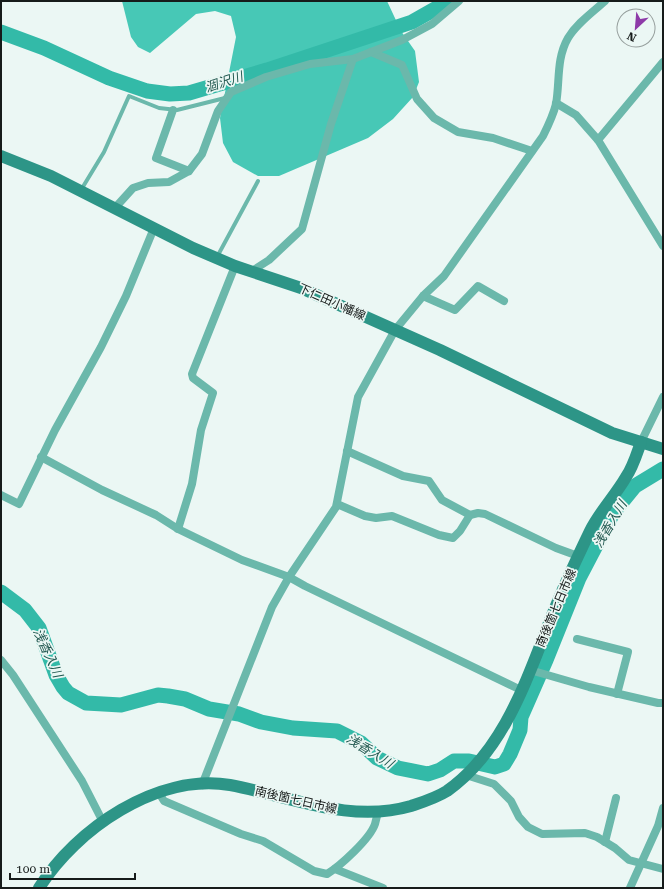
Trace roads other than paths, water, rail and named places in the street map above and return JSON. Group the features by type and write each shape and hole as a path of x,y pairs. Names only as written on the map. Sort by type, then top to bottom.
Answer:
{"main road":[{"name":"下仁田小幡線","path":"1,156 51,176 114,209 216,258 235,266 301,288 395,330 593,425 612,433 663,449"},
{"name":"南後箇七日市線","path":"39,888 67,851 86,833 120,811 159,793 186,786 228,785 324,808 350,812 378,812 406,807 433,798 445,792 468,773 483,757 503,728 521,690 534,671 563,587 601,511 627,476 641,442"}],"street":[{"path":"114,209 133,188 148,183 168,182 189,171 202,154 218,111 232,92 266,77 310,64 354,59 402,40 432,24 459,1"},
{"path":"202,785 272,607 289,577 337,504 358,397 395,330 423,296 452,265 543,136 553,114 556,103 559,59 567,39 573,30 606,1"},
{"path":"371,52 402,65 417,99 434,118 458,132 493,138 532,151"},
{"path":"252,271 269,260 302,229 331,124 354,59"},
{"path":"598,140 663,62"},
{"path":"556,103 576,116 598,140 663,246"},
{"path":"173,110 156,158 189,171"},
{"path":"1,495 19,504 41,457 117,315 154,228"},
{"path":"178,529 192,484 202,430 213,393 193,378 192,374 235,266"},
{"path":"423,296 454,310 478,286 504,301"},
{"path":"641,442 663,397"},
{"path":"347,451 404,476 429,481 442,500 470,515 478,513 485,514 549,545 578,556"},
{"path":"41,457 102,490 156,515 178,529 242,560 289,577 521,690"},
{"path":"337,504 365,516 376,518 392,516 399,518 439,535 453,538 460,531 470,515"},
{"path":"577,639 628,652 617,694"},
{"path":"1,660 13,675 82,781 103,822"},
{"path":"534,671 617,694 663,703"},
{"path":"468,773 494,784 511,801 519,817 528,827 542,834 585,833 605,842 629,860 663,869"},
{"path":"159,793 164,801 240,834 263,841 314,871 327,874 335,869 351,854 375,825 378,812"},
{"path":"605,842 616,798"},
{"path":"630,888 658,826 663,808"},
{"path":"335,869 383,888"}],"lane":[{"path":"80,192 104,152 129,96 159,108 173,110 227,98"},
{"path":"216,258 258,180"}],"waterway":[{"name":"涸沢川","path":"1,32 44,48 109,78 147,91 170,94 189,93 267,70 412,22 442,5 445,1"},
{"name":"浅香入川","path":"1,592 25,610 39,628 56,675 63,687 68,693 86,703 121,705 158,695 168,696 185,699 209,709 239,714 261,722 293,728 337,731 361,743 377,758 398,768 428,774 440,770 454,761 469,761 495,767 504,764 510,754 520,730 521,717 579,578 613,513 635,486 663,469"}]}
